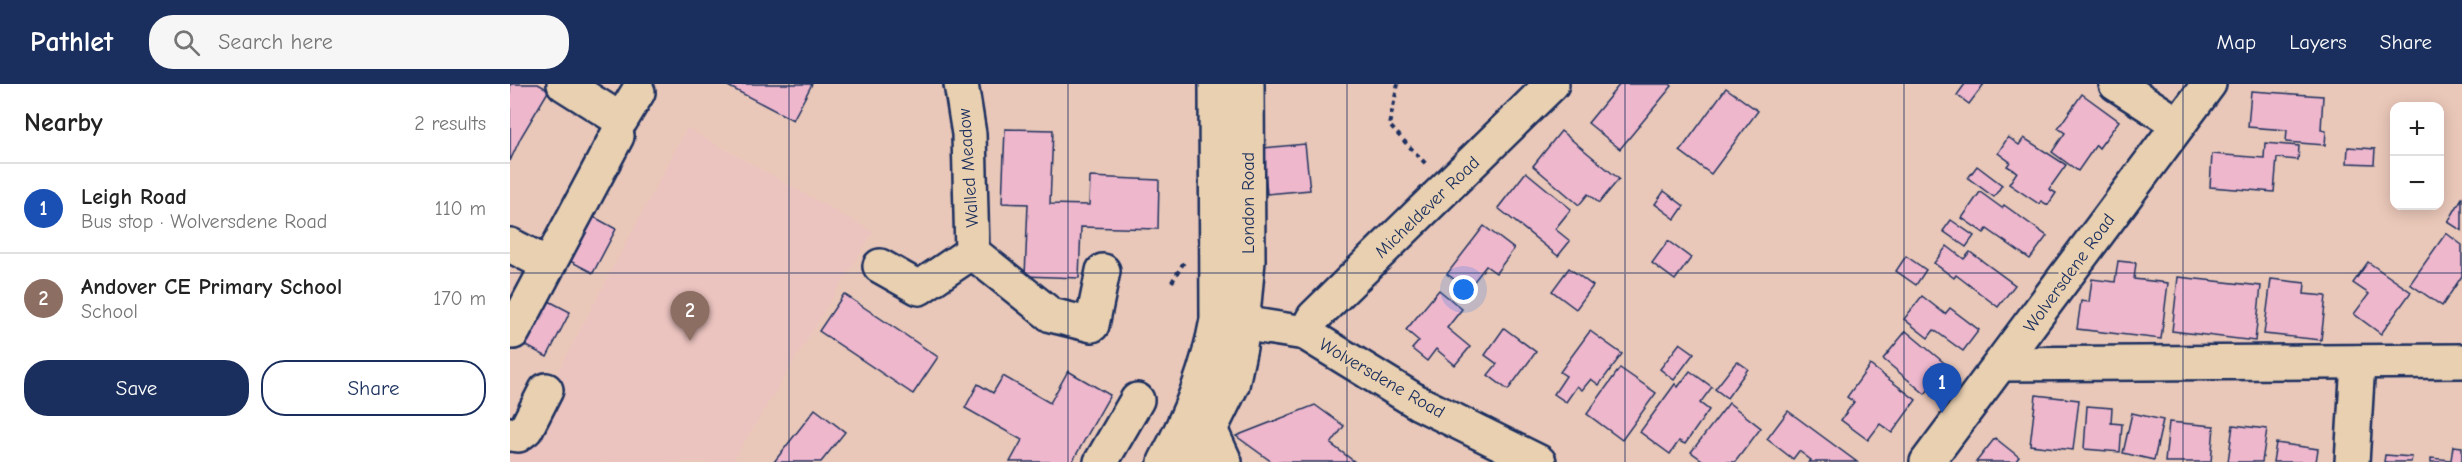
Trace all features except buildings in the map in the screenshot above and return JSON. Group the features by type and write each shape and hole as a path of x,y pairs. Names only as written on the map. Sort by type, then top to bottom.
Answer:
{"street":[{"path":"564,84 621,120 638,92"},
{"name":"Walled Meadow","path":"961,84 969,134 972,252"},
{"name":"London Road","path":"1216,84 1230,321"},
{"name":"London Road","path":"1230,321 1248,261 1247,84"},
{"name":"Micheldever Road","path":"1305,333 1314,317 1552,84"},
{"path":"2116,84 2178,124"},
{"name":"Wolversdene Road","path":"1927,462 2209,84"},
{"path":"513,332 547,264 617,136"},
{"path":"510,245 547,264"},
{"path":"880,266 919,288 972,252 1051,315 1092,325 1103,271"},
{"path":"1194,462 1232,385 1240,347 1230,321"},
{"path":"1165,462 1177,440 1211,352 1230,321"},
{"name":"Wolversdene Road","path":"1230,321 1305,333 1419,403 1535,461"},
{"path":"2002,364 2462,361"},
{"path":"2352,462 2358,362"},
{"path":"510,434 518,435 526,429 546,390"},
{"path":"1101,462 1137,400"},
{"path":"1210,429 1225,462"}],"path":[{"path":"1398,84 1389,125 1448,187"}],"shaded area":[{"path":"687,128 873,232 732,462 510,462 510,450 515,453"}],"place":[{"name":"Andover CE Primary School","path":"690,341"},
{"name":"Leigh Road","path":"1942,413"}]}
